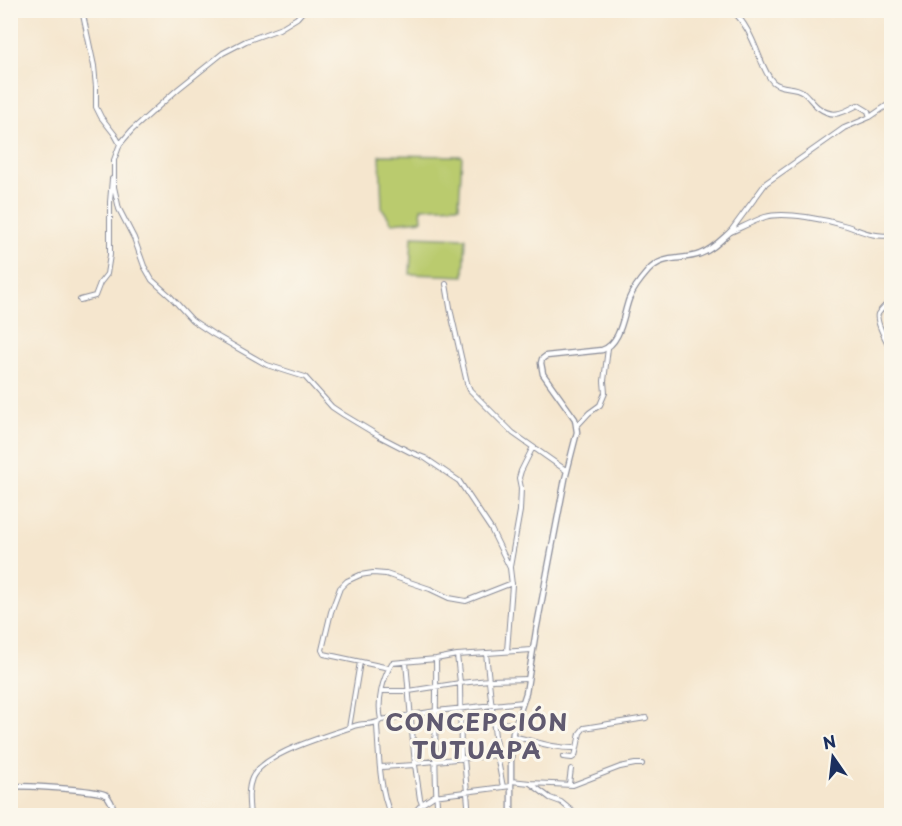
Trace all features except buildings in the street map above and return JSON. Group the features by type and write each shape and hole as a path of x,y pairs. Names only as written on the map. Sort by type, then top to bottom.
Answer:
{"street":[{"path":"82,10 94,66 96,107 120,144"},
{"path":"80,300 94,296 107,274 110,255 110,202 114,160 120,144 132,130 215,58 246,41 279,29 297,18 304,10"},
{"path":"494,10 504,13 510,10"},
{"path":"732,10 741,19 766,72 774,83 785,88 794,87 803,92 819,108 832,115 858,105 868,111 870,117"},
{"path":"512,816 513,736 528,679 567,471 577,432 575,419 543,374 542,359 546,356 592,352 608,348 615,341 630,297 648,270 662,261 700,254 709,250 730,232 766,183 844,128 870,117 891,102"},
{"path":"114,160 114,187 119,209 152,280 192,320 267,365 305,377 332,407 379,436 425,458 459,481 490,530 510,568"},
{"path":"730,232 765,217 788,215 836,223 876,236 891,235"},
{"path":"446,284 470,390 507,428 567,471"},
{"path":"891,299 877,317 891,351"},
{"path":"577,426 600,405 605,393 608,348"},
{"path":"507,651 512,583 510,568 520,511 519,478 520,471 533,447"},
{"path":"389,668 324,654 322,650 331,612 340,588 347,581 360,575 386,574 449,598 466,601 512,583"},
{"path":"391,816 387,806 381,767 379,709 384,678 392,663 486,652 532,650"},
{"path":"486,652 493,724 503,788"},
{"path":"457,655 463,758 470,816"},
{"path":"436,659 434,762 437,804"},
{"path":"349,729 360,662"},
{"path":"406,662 414,765 422,804"},
{"path":"382,691 409,691 489,680 528,679"},
{"path":"250,816 251,779 257,770 275,756 354,726 436,711 523,702"},
{"path":"563,757 575,756 580,733 584,728 646,718"},
{"path":"493,724 516,723"},
{"path":"513,736 553,746 577,748"},
{"path":"381,767 497,755"},
{"path":"411,816 422,804 436,796 503,788 511,783 573,785 620,767 642,764"},
{"path":"569,784 571,769"},
{"path":"530,783 550,798 561,802 578,816"},
{"path":"10,786 98,792 106,795 114,807 116,816"}],"green space":[{"path":"380,155 462,156 459,206 421,208 422,220 392,223 382,208"},
{"path":"412,236 466,238 464,276 410,274"}],"district":[{"name":"CONCEPCIÓN TUTUAPA","path":"477,737"}]}
